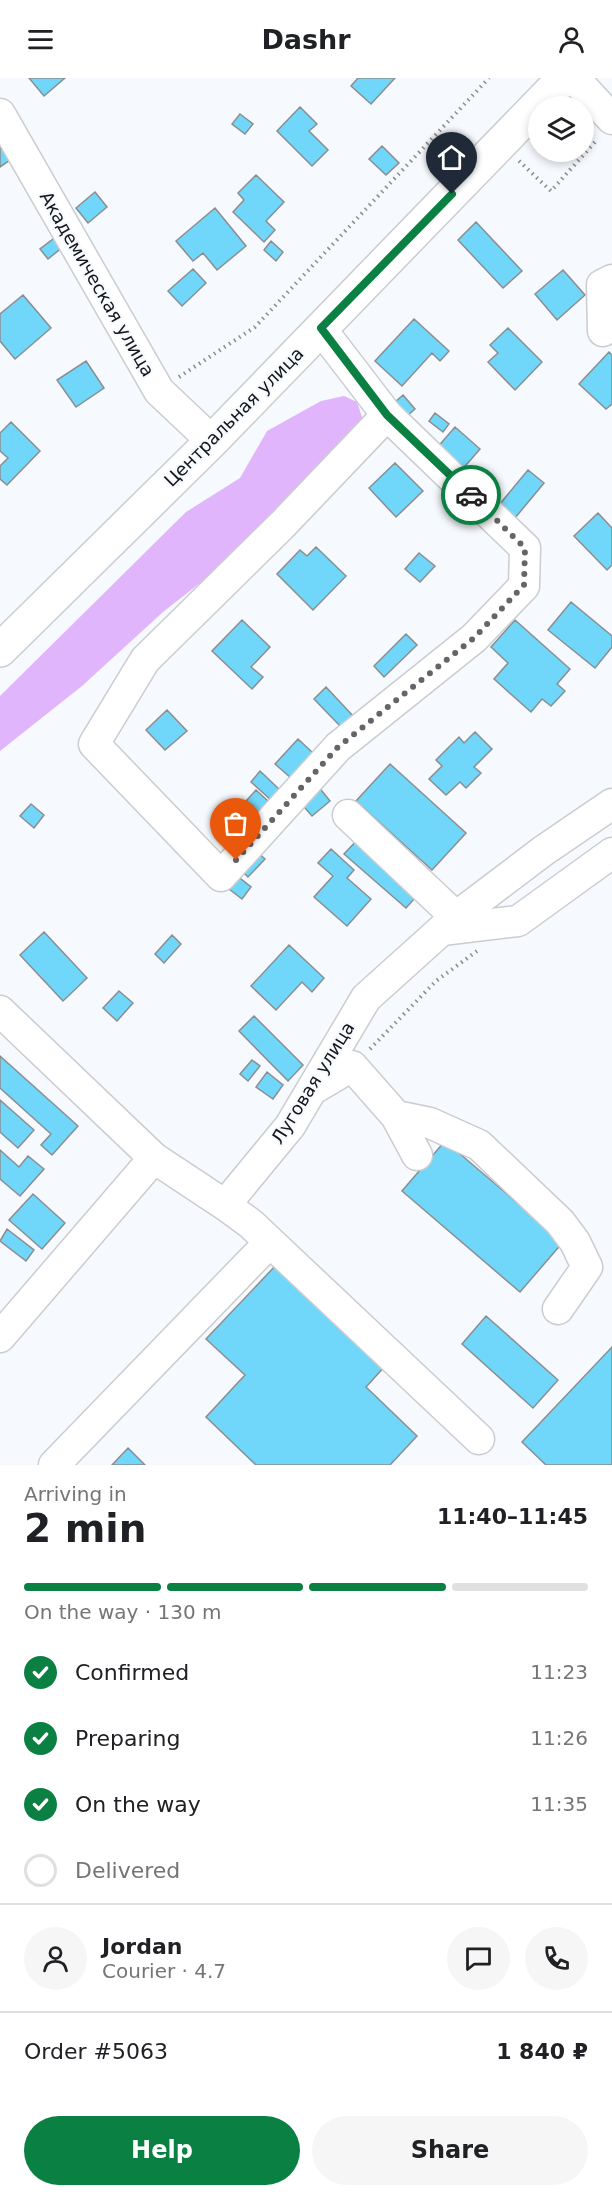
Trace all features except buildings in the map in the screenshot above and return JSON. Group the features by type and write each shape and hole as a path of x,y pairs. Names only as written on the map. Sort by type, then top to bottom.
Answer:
{"main road":[{"name":"Центральная улица","path":"0,650 212,441 564,78"}],"street":[{"path":"574,78 604,131"},
{"name":"Академическая улица","path":"0,114 159,391 212,441"},
{"path":"603,331 602,285 612,280"},
{"path":"321,328 387,415 525,548 524,585 474,638 338,747 221,876 94,744 145,660 283,524 387,415"},
{"name":"Луговая улица","path":"225,1205 290,1126 366,998 449,924 543,851 612,804"},
{"path":"348,815 449,924 518,921 612,853"},
{"path":"0,1011 154,1158 225,1205 270,1242 479,1439"},
{"path":"309,1092 352,1066 396,1116 417,1155"},
{"path":"396,1116 430,1123 479,1145 560,1222 575,1242 587,1267 558,1309"},
{"path":"5,1322 154,1158"},
{"path":"54,1465 270,1242"}],"path":[{"path":"159,391 255,327 489,78"},
{"path":"518,160 551,191 604,131"},
{"path":"352,1066 435,981 482,948"}],"shaded area":[{"path":"344,396 357,402 362,417 352,448 265,532 163,612 82,686 0,751 0,696 186,512 240,478 267,431 321,401"}],"way so far":[{"path":"236,860 338,747 474,638 524,585 525,548 471,495"}],"route":[{"path":"452,194 321,328 387,415 471,495"}]}
